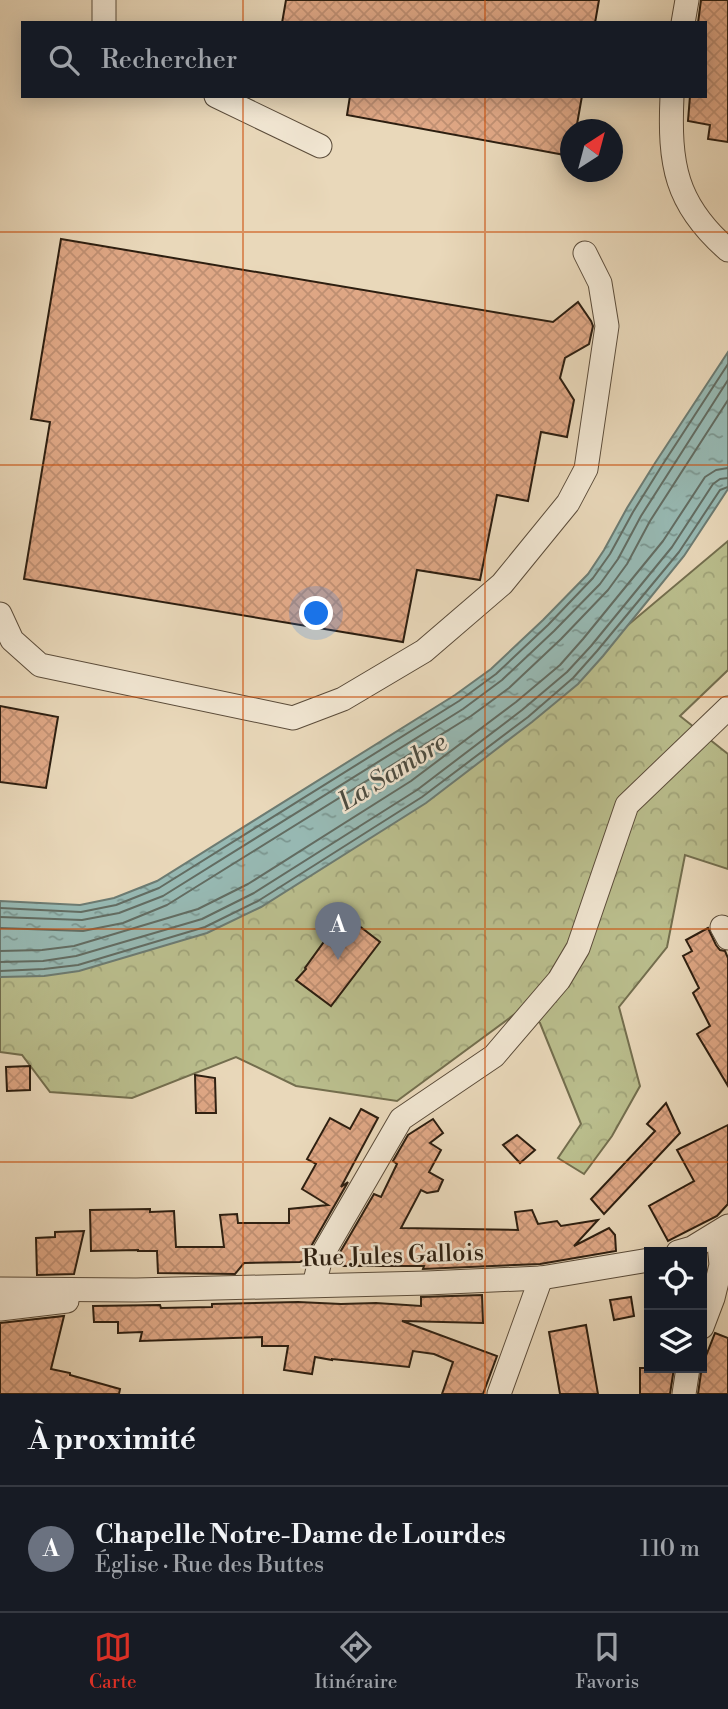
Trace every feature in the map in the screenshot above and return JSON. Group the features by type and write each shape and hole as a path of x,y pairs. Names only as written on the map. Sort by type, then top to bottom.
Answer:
{"street":[{"path":"104,0 104,21"},
{"path":"683,21 687,0"},
{"path":"220,98 320,146"},
{"path":"672,98 670,133 675,170 681,190 695,215 728,250"},
{"path":"0,614 12,640 40,665 293,718 343,699 424,651 502,583 568,503 586,468 607,326 600,283 585,253"},
{"path":"314,1285 321,1257 401,1119 494,1056 559,980 578,948 627,805 728,708"},
{"path":"694,1247 723,1230"},
{"path":"707,1314 721,1265 723,1230"},
{"name":"Rue Jules Gallois","path":"0,1289 136,1290 541,1278 644,1261"},
{"path":"499,1394 541,1278"},
{"path":"0,1296 45,1290"},
{"name":"Rue Jules Gallois","path":"0,1309 136,1290"},
{"path":"684,1394 687,1373"}],"green space":[{"path":"728,541 728,670 680,716 728,754 728,869 685,855 667,947 619,1007 640,1086 612,1136 584,1174 558,1158 581,1124 540,1023 519,1011 397,1101 296,1086 236,1057 132,1098 50,1092 22,1055 0,1052 0,967 521,715"}],"water":[{"name":"La Sambre","path":"728,352 728,489 684,556 578,684 426,803 261,907 207,933 79,971 44,976 0,977 0,901 80,905 114,898 157,881 455,695 491,669 588,574 655,463"}],"building":[{"path":"286,0 599,0 595,21 282,21"},
{"path":"701,0 728,0 728,142 708,139 710,125 688,121 690,98 707,98 707,21 698,21"},
{"path":"350,98 582,98 578,119 560,119 560,154 347,115"},
{"path":"61,239 553,322 578,302 593,326 589,344 565,358 560,378 574,400 567,437 541,432 528,501 497,495 480,580 417,570 403,642 24,579 50,422 31,419"},
{"path":"0,706 58,717 46,788 0,782"},
{"path":"345,915 380,942 331,1006 296,980"},
{"path":"708,928 716,945 725,951 728,958 728,1086 697,1034 710,1026 693,993 699,988 683,956 692,951 686,940"},
{"path":"30,1066 30,1090 7,1091 6,1067"},
{"path":"195,1075 215,1078 216,1113 196,1113"},
{"path":"666,1103 680,1133 604,1214 591,1199 655,1131 647,1124"},
{"path":"361,1109 378,1118 341,1187 348,1182 306,1259 300,1262 244,1263 235,1274 158,1273 157,1251 91,1251 90,1210 174,1211 176,1247 224,1247 220,1215 237,1214 238,1223 289,1223 289,1209 328,1205 302,1189 316,1164 307,1159 330,1118 350,1129"},
{"path":"433,1119 443,1133 430,1143 441,1150 429,1172 443,1180 438,1191 427,1193 421,1190 401,1228 518,1230 515,1212 532,1210 538,1224 557,1221 561,1226 598,1220 574,1246 609,1228 615,1235 616,1251 540,1264 423,1269 424,1266 339,1266 335,1261 374,1194 381,1197 397,1164 393,1161 408,1135"},
{"path":"728,1125 728,1204 717,1216 668,1241 649,1206 694,1181 677,1150"},
{"path":"517,1135 535,1150 520,1163 503,1145"},
{"path":"84,1231 74,1274 37,1275 36,1238 55,1237 55,1232"},
{"path":"482,1295 483,1323 402,1321 497,1356 483,1394 442,1394 453,1362 434,1354 413,1351 409,1367 315,1357 312,1374 284,1370 288,1346 262,1346 262,1337 140,1341 142,1332 118,1333 118,1322 94,1322 93,1306 160,1305 161,1308 298,1302 421,1306 421,1297"},
{"path":"631,1297 634,1316 614,1320 610,1300"},
{"path":"64,1316 51,1369 120,1389 119,1394 0,1394 0,1323"},
{"path":"586,1325 598,1394 560,1394 549,1332"},
{"path":"715,1333 728,1338 728,1394 698,1394 701,1373 707,1373 707,1353"},
{"path":"640,1368 644,1368 644,1373 673,1373 670,1394 640,1394"}],"place":[{"name":"Chapelle Notre-Dame de Lourdes","path":"338,960"}]}
